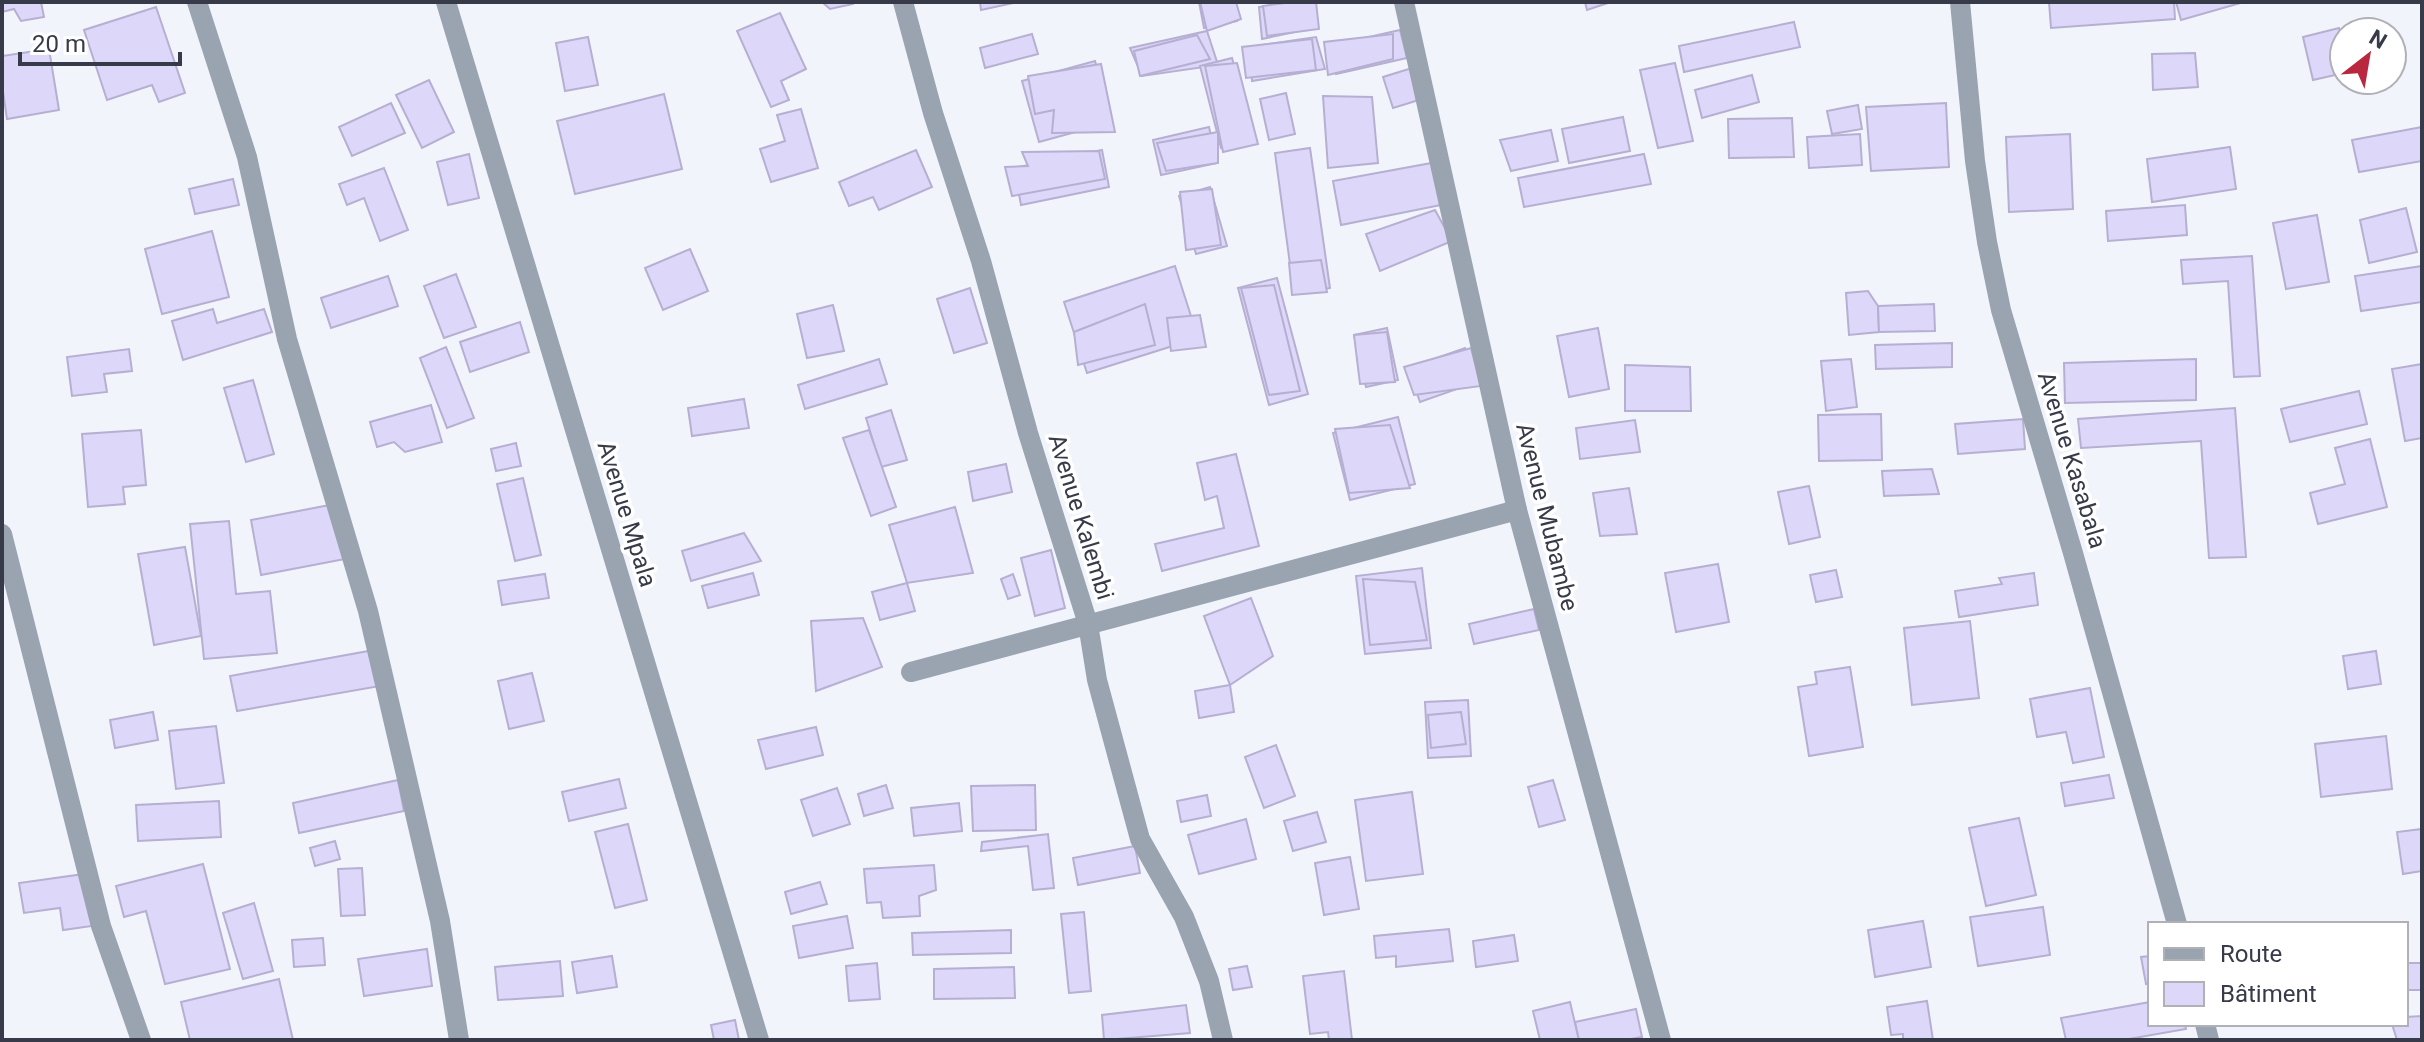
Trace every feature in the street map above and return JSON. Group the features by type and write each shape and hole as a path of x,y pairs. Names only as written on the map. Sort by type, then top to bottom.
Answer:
{"street":[{"path":"197,2 247,157 287,339 368,611 440,921 459,1040"},
{"name":"Avenue Mpala","path":"446,2 759,1040"},
{"name":"Avenue Kalembi","path":"903,2 933,113 981,261 1037,463 1088,624 1097,680 1140,839 1184,917 1209,981 1223,1040"},
{"name":"Avenue Mubambe","path":"1404,2 1517,510 1661,1040"},
{"name":"Avenue Kasabala","path":"1960,2 1975,161 2001,310 2176,922"},
{"path":"911,672 1517,510"},
{"path":"2,534 101,926 141,1040"}],"building":[{"path":"2,2 41,2 44,17 21,21 14,9 2,12"},
{"path":"822,2 853,2 853,4 830,9"},
{"path":"980,2 1018,2 981,10"},
{"path":"1199,2 1234,2 1237,21 1204,28"},
{"path":"1200,2 1236,2 1241,19 1207,31"},
{"path":"1309,2 1314,28 1262,39 1259,7"},
{"path":"1316,2 1319,29 1267,36 1263,6"},
{"path":"1585,2 1611,2 1587,10"},
{"path":"2049,2 2174,2 2175,19 2051,28"},
{"path":"2176,2 2244,2 2181,20"},
{"path":"156,7 185,93 159,102 152,85 107,100 84,30"},
{"path":"780,13 806,69 781,81 789,100 771,107 737,31"},
{"path":"1794,22 1800,47 1684,72 1679,46"},
{"path":"1400,30 1407,58 1336,74 1329,46"},
{"path":"1207,31 1218,65 1142,76 1130,48"},
{"path":"2328,31 2328,77 2313,80 2303,37"},
{"path":"1032,34 1038,54 985,68 980,48"},
{"path":"1393,34 1393,59 1328,75 1324,42"},
{"path":"1197,35 1210,59 1140,76 1134,51"},
{"path":"588,37 598,85 565,91 556,43"},
{"path":"1316,37 1325,69 1252,81 1249,47"},
{"path":"1312,39 1316,70 1246,78 1242,47"},
{"path":"49,49 59,110 7,119 2,56"},
{"path":"2195,53 2198,87 2153,90 2152,54"},
{"path":"1232,58 1254,138 1221,148 1200,66"},
{"path":"1095,61 1112,122 1039,142 1022,81"},
{"path":"1237,63 1258,144 1223,152 1205,66"},
{"path":"1675,63 1693,141 1658,148 1640,70"},
{"path":"1101,64 1115,132 1052,133 1054,110 1035,114 1028,76"},
{"path":"1412,68 1422,99 1393,108 1383,77"},
{"path":"1752,75 1759,102 1702,118 1695,90"},
{"path":"429,80 454,132 422,148 396,95"},
{"path":"1286,93 1295,134 1269,140 1260,99"},
{"path":"664,94 682,169 575,194 557,121"},
{"path":"1323,96 1372,97 1378,163 1328,168"},
{"path":"391,103 405,133 352,156 339,127"},
{"path":"1946,103 1949,167 1871,171 1866,107"},
{"path":"1858,105 1862,129 1832,134 1827,111"},
{"path":"801,109 818,168 771,182 760,149 785,141 777,115"},
{"path":"1623,117 1630,151 1569,163 1562,129"},
{"path":"1792,118 1794,157 1729,158 1728,119"},
{"path":"1209,127 1217,163 1161,175 1153,140"},
{"path":"2422,127 2422,161 2359,172 2352,140"},
{"path":"1551,130 1558,161 1511,171 1500,140"},
{"path":"1218,132 1218,163 1166,171 1157,143"},
{"path":"1860,134 1862,165 1809,168 1807,137"},
{"path":"2070,134 2073,209 2009,212 2006,137"},
{"path":"2230,147 2236,189 2152,202 2147,159"},
{"path":"1310,148 1330,288 1294,294 1275,153"},
{"path":"916,150 932,187 879,210 873,197 849,206 839,182"},
{"path":"1102,150 1109,187 1021,205 1014,168"},
{"path":"1099,151 1105,179 1012,196 1005,167 1028,166 1022,152"},
{"path":"469,154 479,198 448,205 437,162"},
{"path":"1644,154 1651,184 1524,207 1518,178"},
{"path":"1437,162 1446,204 1341,225 1333,181"},
{"path":"384,168 408,230 380,241 364,198 347,205 339,184"},
{"path":"233,179 239,205 195,214 189,189"},
{"path":"1210,187 1227,246 1196,254 1179,196"},
{"path":"1212,189 1221,245 1186,250 1180,192"},
{"path":"2185,205 2187,235 2108,241 2106,211"},
{"path":"2406,208 2417,252 2369,263 2360,220"},
{"path":"1435,210 1452,241 1380,271 1366,234"},
{"path":"2317,215 2329,282 2286,289 2273,223"},
{"path":"212,231 229,297 162,314 145,249"},
{"path":"690,249 708,291 663,310 645,268"},
{"path":"2252,256 2260,376 2234,377 2228,281 2183,284 2181,260"},
{"path":"1321,260 1327,292 1292,295 1289,263"},
{"path":"1175,266 1198,338 1087,373 1064,302"},
{"path":"2422,266 2422,302 2361,311 2355,276"},
{"path":"456,274 476,327 444,338 424,286"},
{"path":"388,276 398,306 331,328 321,298"},
{"path":"1277,278 1308,394 1269,405 1238,288"},
{"path":"1274,285 1300,391 1269,395 1241,288"},
{"path":"970,288 987,343 954,353 937,299"},
{"path":"1868,291 1878,306 1879,332 1849,335 1846,293"},
{"path":"1145,304 1155,345 1078,365 1074,332"},
{"path":"1934,304 1935,331 1879,332 1878,306"},
{"path":"833,305 844,351 807,358 797,314"},
{"path":"213,309 217,323 264,309 272,332 183,360 172,321"},
{"path":"1200,315 1206,347 1171,351 1167,318"},
{"path":"520,322 529,352 470,372 460,342"},
{"path":"1387,328 1398,380 1366,387 1354,335"},
{"path":"1598,328 1609,389 1569,397 1557,336"},
{"path":"1387,332 1395,382 1360,384 1354,335"},
{"path":"1952,343 1952,367 1876,369 1875,345"},
{"path":"446,347 474,418 447,428 420,358"},
{"path":"1465,348 1477,382 1420,402 1408,368"},
{"path":"1471,348 1481,386 1414,395 1404,367"},
{"path":"129,349 132,371 104,374 107,392 72,396 67,357"},
{"path":"879,359 887,384 805,409 798,385"},
{"path":"1851,359 1857,407 1826,411 1821,361"},
{"path":"2196,359 2196,400 2065,403 2064,363"},
{"path":"2422,364 2422,438 2405,441 2392,369"},
{"path":"1625,365 1690,367 1691,411 1625,411"},
{"path":"253,380 274,454 246,462 224,388"},
{"path":"2359,391 2367,424 2290,442 2281,409"},
{"path":"744,399 749,428 692,436 688,408"},
{"path":"431,405 442,442 405,452 394,442 377,447 370,422"},
{"path":"2235,408 2246,557 2209,558 2201,441 2081,448 2078,419"},
{"path":"891,410 907,460 881,467 866,418"},
{"path":"1881,414 1882,460 1819,461 1818,415"},
{"path":"1398,417 1415,484 1350,500 1333,433"},
{"path":"2023,419 2025,449 1958,454 1955,424"},
{"path":"1635,420 1640,452 1580,459 1576,428"},
{"path":"1390,425 1410,488 1349,493 1335,429"},
{"path":"141,430 146,485 123,487 125,504 88,507 82,434"},
{"path":"869,430 896,507 871,516 843,438"},
{"path":"2370,439 2387,507 2318,524 2310,493 2345,484 2335,448"},
{"path":"516,443 521,466 496,471 491,449"},
{"path":"1236,454 1259,546 1162,571 1155,544 1224,528 1217,496 1205,500 1197,463"},
{"path":"1006,464 1012,492 973,501 968,472"},
{"path":"1932,469 1939,494 1884,496 1882,471"},
{"path":"523,478 541,555 515,561 497,484"},
{"path":"1809,486 1820,537 1789,544 1778,492"},
{"path":"1629,488 1637,534 1600,536 1593,493"},
{"path":"335,504 345,559 261,575 251,520"},
{"path":"955,507 973,573 907,583 889,525"},
{"path":"229,521 236,594 270,591 277,653 204,659 190,524"},
{"path":"744,533 761,561 691,581 682,551"},
{"path":"185,547 201,636 154,645 138,554"},
{"path":"1051,550 1065,608 1035,616 1021,558"},
{"path":"1718,564 1729,622 1676,632 1665,573"},
{"path":"1422,568 1431,648 1365,654 1356,576"},
{"path":"1836,570 1842,597 1816,602 1810,575"},
{"path":"753,573 759,595 708,608 702,586"},
{"path":"2034,573 2038,605 1959,617 1955,591 2002,584 1999,578"},
{"path":"545,574 549,598 502,605 498,581"},
{"path":"1013,574 1020,595 1008,599 1001,579"},
{"path":"1363,579 1415,582 1427,640 1370,645"},
{"path":"907,583 915,611 880,620 872,592"},
{"path":"1251,598 1273,656 1230,685 1204,616"},
{"path":"1534,609 1539,630 1474,644 1469,624"},
{"path":"863,618 882,667 816,691 811,621"},
{"path":"1970,621 1979,698 1912,705 1904,628"},
{"path":"374,650 380,686 237,711 230,676"},
{"path":"2376,651 2381,684 2348,689 2343,656"},
{"path":"1850,667 1863,747 1809,756 1798,687 1817,684 1815,672"},
{"path":"532,673 544,721 509,729 498,681"},
{"path":"1230,685 1234,712 1199,718 1195,691"},
{"path":"2090,688 2104,757 2073,763 2066,732 2037,737 2030,699"},
{"path":"1468,700 1471,756 1428,758 1425,702"},
{"path":"153,712 158,740 115,748 110,720"},
{"path":"1461,712 1466,744 1431,748 1428,715"},
{"path":"216,726 224,783 176,789 169,731"},
{"path":"816,727 823,755 766,769 758,740"},
{"path":"2386,736 2392,789 2321,797 2315,744"},
{"path":"1276,745 1295,796 1264,808 1245,757"},
{"path":"2109,775 2114,798 2065,806 2061,783"},
{"path":"619,779 626,808 569,821 562,792"},
{"path":"398,780 404,811 299,833 293,803"},
{"path":"1553,780 1565,820 1539,827 1528,787"},
{"path":"886,785 893,808 864,816 858,794"},
{"path":"1035,785 1036,830 973,831 971,786"},
{"path":"837,788 850,824 813,836 801,800"},
{"path":"1412,792 1423,874 1366,881 1355,800"},
{"path":"1207,795 1211,816 1181,822 1177,801"},
{"path":"219,801 221,837 138,841 136,805"},
{"path":"959,803 962,831 914,836 911,808"},
{"path":"1317,812 1326,842 1293,851 1284,821"},
{"path":"2019,818 2036,895 1986,906 1969,828"},
{"path":"1246,819 1256,859 1199,874 1188,835"},
{"path":"628,824 647,900 615,908 595,832"},
{"path":"2422,829 2422,871 2403,874 2397,832"},
{"path":"1048,834 1054,888 1033,890 1028,846 981,851 982,842"},
{"path":"335,841 340,859 315,866 310,848"},
{"path":"1135,846 1140,873 1078,885 1073,858"},
{"path":"1350,857 1359,909 1324,915 1315,863"},
{"path":"203,864 230,969 165,984 146,911 124,917 116,886"},
{"path":"934,865 936,890 919,896 920,916 883,918 881,902 867,903 864,869"},
{"path":"362,868 365,915 341,916 338,869"},
{"path":"84,874 92,926 63,930 60,908 24,913 19,883"},
{"path":"820,882 827,904 791,914 785,892"},
{"path":"254,903 273,971 243,979 223,913"},
{"path":"2043,907 2050,955 1978,966 1970,917"},
{"path":"1084,912 1091,991 1069,993 1061,914"},
{"path":"847,916 853,948 799,958 793,926"},
{"path":"1923,921 1931,967 1875,977 1868,930"},
{"path":"1449,929 1453,961 1396,967 1396,956 1376,958 1374,936"},
{"path":"1011,930 1011,953 913,955 912,933"},
{"path":"1514,935 1518,961 1476,967 1473,941"},
{"path":"323,938 325,965 294,967 292,940"},
{"path":"427,949 432,986 364,996 358,959"},
{"path":"612,956 617,987 577,993 572,962"},
{"path":"2148,956 2146,984 2141,957"},
{"path":"560,961 563,996 498,1000 495,967"},
{"path":"877,963 880,999 849,1001 846,966"},
{"path":"2408,963 2422,963 2422,990 2408,990"},
{"path":"1247,966 1252,987 1233,990 1229,969"},
{"path":"1014,967 1015,998 934,999 934,969"},
{"path":"1344,971 1352,1040 1329,1040 1328,1032 1310,1034 1303,976"},
{"path":"279,979 293,1040 190,1040 181,1002"},
{"path":"1927,1001 1933,1040 1903,1040 1903,1034 1891,1035 1887,1007"},
{"path":"1570,1002 1579,1040 1540,1040 1533,1011"},
{"path":"2148,1002 2148,1026 2185,1026 2186,1029 2123,1040 2066,1040 2061,1018"},
{"path":"1186,1005 1190,1033 1104,1040 1102,1015"},
{"path":"1636,1009 1642,1037 1579,1040 1575,1022"},
{"path":"2422,1016 2422,1040 2397,1040 2393,1026 2408,1026 2408,1017"},
{"path":"735,1020 739,1040 714,1040 711,1025"}]}
